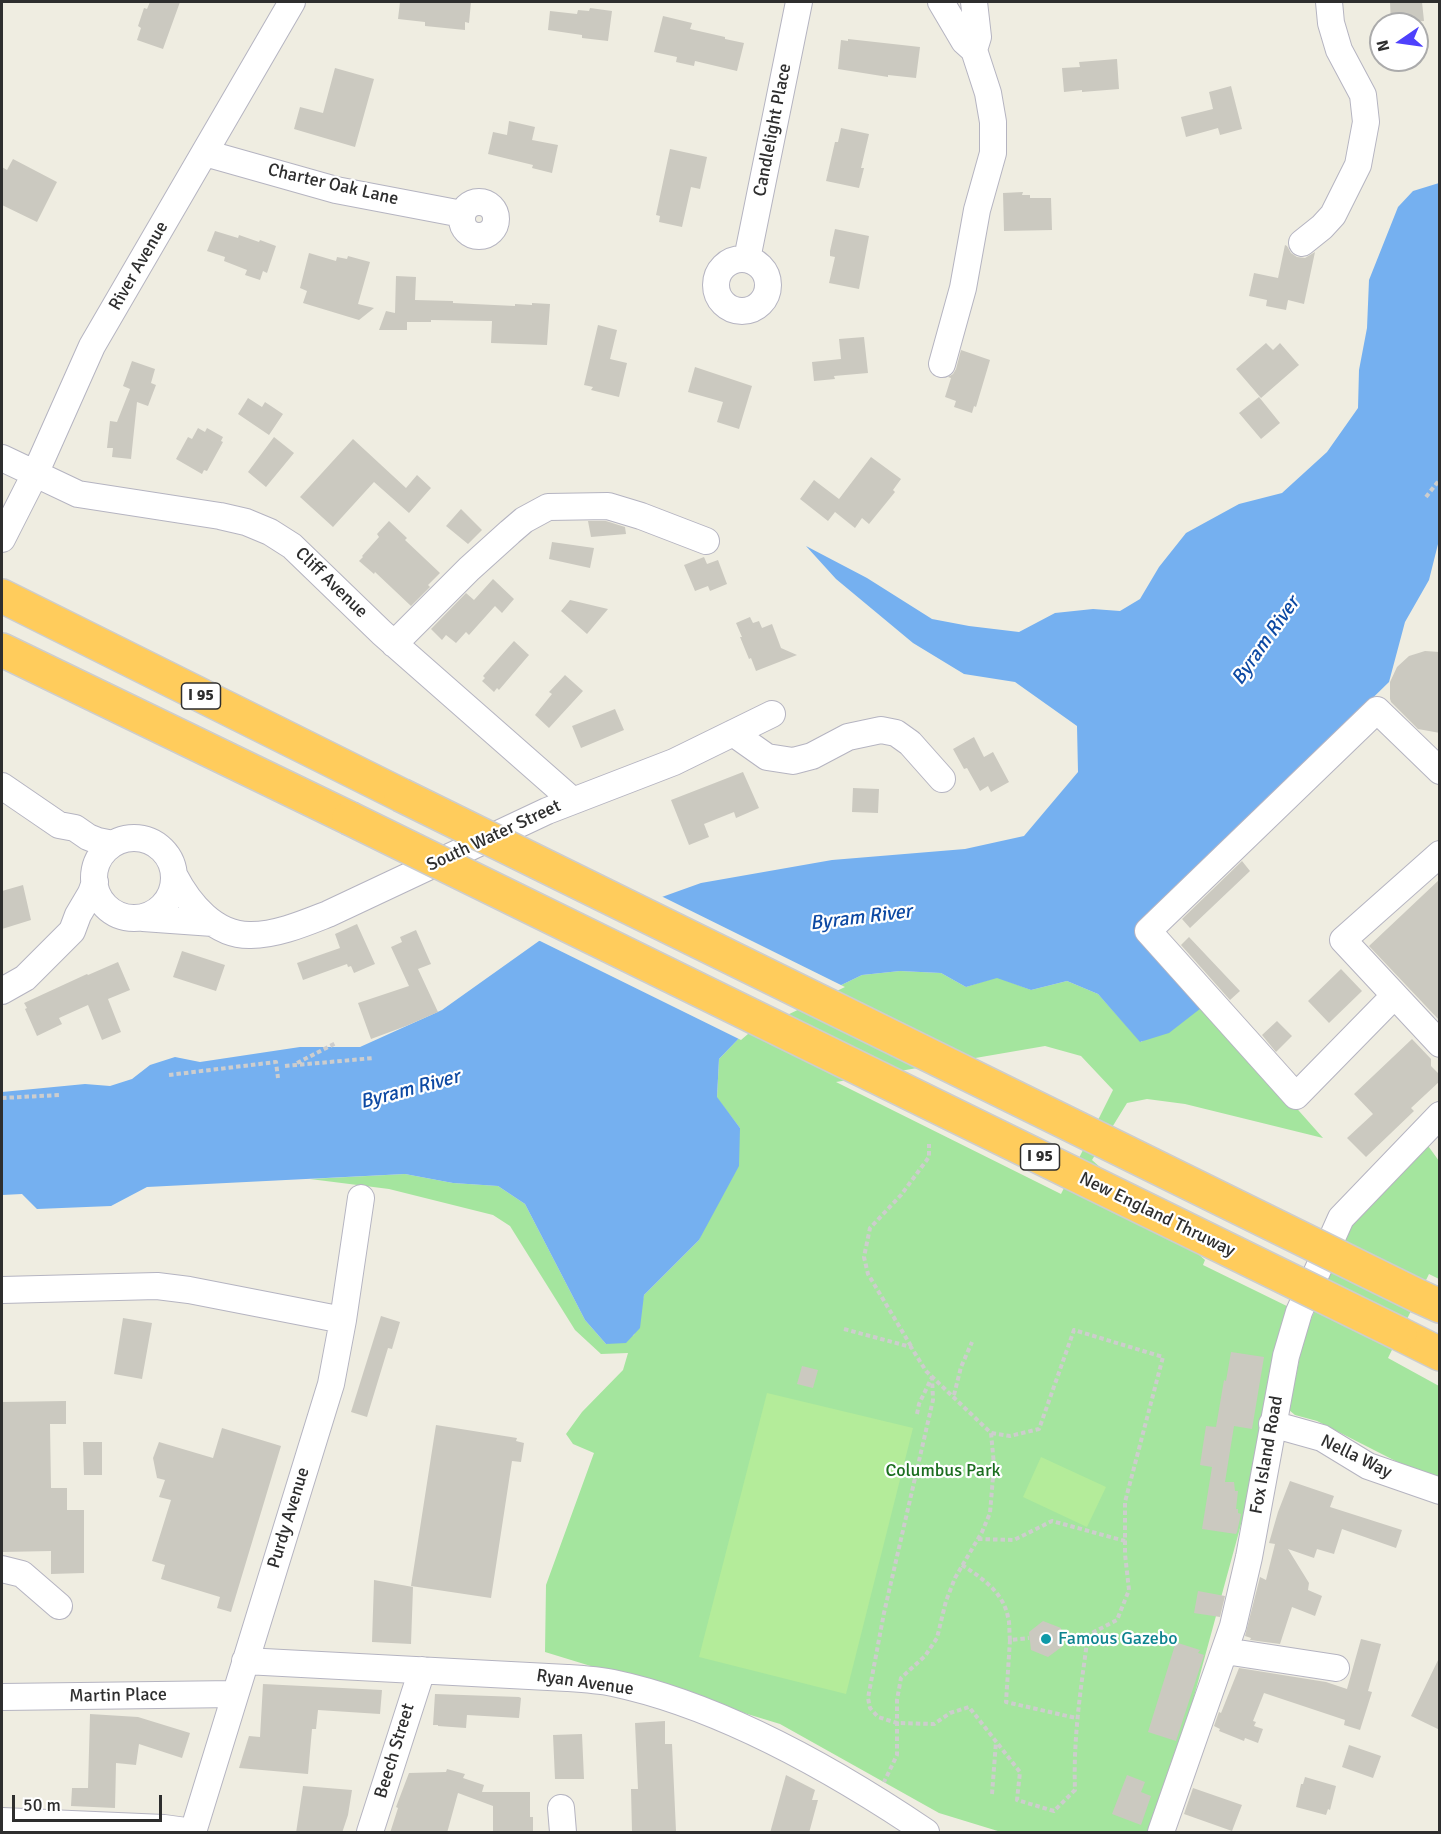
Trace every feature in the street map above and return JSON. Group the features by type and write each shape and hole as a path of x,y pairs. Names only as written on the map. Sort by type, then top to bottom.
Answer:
{"highway":[{"name":"I 95","path":"2,596 1429,1301"},
{"name":"New England Thruway","path":"2,650 1440,1354"}],"street":[{"name":"River Avenue","path":"2,538 35,474 92,346 292,2"},
{"name":"Candlelight Place","path":"747,259 799,2"},
{"path":"941,2 964,41 974,50 988,93 993,122 993,153 977,210 963,288 942,364"},
{"path":"974,2 978,37 974,50"},
{"path":"1302,243 1333,215 1358,165 1366,122 1363,95 1339,50 1331,23 1329,2"},
{"name":"Charter Oak Lane","path":"205,153 336,190 462,214"},
{"name":"Cliff Avenue","path":"2,458 78,494 220,516 246,522 270,532 292,546 394,644 572,800"},
{"path":"394,644 469,568 510,532 536,512 548,507 608,506 706,541"},
{"path":"1394,996 1296,1096 1148,931 1377,710 1440,771"},
{"name":"South Water Street","path":"174,874 196,908 213,923 238,934 253,936 303,924 572,800 648,774 772,714"},
{"path":"733,734 767,757 793,761 812,756 864,732 881,730 896,733 910,743 942,779"},
{"path":"2,786 59,825 75,828 88,837 113,844"},
{"path":"2,992 25,978 72,931 91,893 95,877 98,861 113,844 135,838 157,845 166,853 171,863 174,874 173,889 167,902 156,912 136,918 115,914 105,906 98,895 95,877 85,857 64,838 59,825"},
{"path":"1440,854 1343,940 1440,1044"},
{"name":"South Water Street","path":"72,931 92,925 136,918 213,923"},
{"name":"Fox Island Road","path":"1161,1833 1233,1626 1249,1557 1286,1356 1299,1312 1341,1218 1440,1115"},
{"name":"Purdy Avenue","path":"193,1832 331,1384 344,1320 361,1198"},
{"path":"2,1290 157,1286 344,1320"},
{"name":"Nella Way","path":"1272,1424 1322,1438 1368,1466 1440,1491"},
{"path":"2,1569 22,1574 59,1606"},
{"path":"1225,1651 1336,1668"},
{"name":"Ryan Avenue","path":"245,1661 567,1677 611,1683 653,1694 747,1730 873,1797 926,1833"},
{"name":"Beech Street","path":"370,1833 422,1670"},
{"name":"Martin Place","path":"2,1697 235,1694"},
{"path":"2,1821 164,1828 193,1832"}],"path":[{"path":"1426,497 1440,479"},
{"path":"293,1065 336,1043"},
{"path":"285,1066 374,1058"},
{"path":"170,1075 276,1062 278,1078"},
{"path":"2,1098 60,1095"},
{"path":"929,1144 930,1157 901,1195 870,1228 864,1257 868,1274 926,1371 932,1376 954,1396 992,1433 1011,1436 1039,1429 1074,1330 1163,1358 1125,1502 1129,1590 1117,1620 1088,1635 1076,1718 1075,1790 1054,1811 1017,1800 1020,1772 969,1707 950,1713 934,1724 897,1723 878,1717 870,1708 868,1698 884,1613 933,1400 932,1376"},
{"path":"844,1329 911,1347"},
{"path":"954,1396 961,1367 972,1342"},
{"path":"917,1414 919,1404 932,1376"},
{"path":"883,1783 897,1755 897,1700 901,1678 926,1656 937,1638 946,1601 955,1578 990,1513 994,1465 992,1433"},
{"path":"977,1539 1014,1540 1052,1521 1125,1541"},
{"path":"962,1565 1001,1597 1008,1616 1010,1640 1006,1702 1076,1718"},
{"path":"1010,1640 1029,1638"},
{"path":"992,1794 996,1741"}],"green space":[{"name":"Columbus Park","path":"900,971 941,973 966,987 997,977 1031,990 1067,981 1098,994 1141,1042 1205,1005 1323,1138 1185,1104 1147,1099 1127,1103 1092,1160 1205,1260 1203,1265 1299,1312 1157,1832 1001,1832 939,1813 780,1724 545,1652 546,1585 594,1453 573,1444 566,1434 582,1412 623,1370 628,1353 601,1354 575,1330 510,1226 493,1215 389,1189 310,1179 405,1174 453,1183 498,1186 525,1204 585,1320 606,1344 634,1335 644,1295 699,1240 740,1128 717,1098 719,1059 746,1031 862,975","holes":["1045,1046 1081,1056 1113,1090 1061,1194 836,1082"]},
{"path":"1426,1143 1439,1161 1439,1279 1429,1274 1388,1358 1439,1386 1439,1479 1423,1475 1317,1421 1295,1415 1289,1410 1304,1336 1349,1229"},
{"path":"767,1393 913,1428 846,1694 699,1657"},
{"path":"1041,1457 1106,1487 1087,1527 1023,1497"}],"water":[{"name":"Byram River","path":"1439,183 1440,536 1429,580 1405,622 1389,682 1135,930 1205,1005 1169,1033 1140,1042 1098,994 1067,981 1031,990 997,978 966,987 941,973 900,971 862,975 746,1031 719,1059 717,1097 740,1128 739,1166 699,1240 644,1295 640,1328 626,1343 606,1344 585,1320 525,1204 498,1186 453,1183 405,1174 147,1187 111,1206 37,1209 22,1194 2,1195 2,1092 85,1084 110,1086 132,1079 150,1065 175,1057 200,1062 300,1047 360,1047 442,1010 539,941 701,883 832,860 965,849 1024,836 1078,772 1077,726 1015,682 964,674 913,643 836,579 806,546 867,578 932,619 1019,632 1055,613 1093,609 1120,611 1140,599 1159,567 1186,533 1239,504 1282,493 1327,452 1358,408 1359,370 1367,328 1369,280 1398,207 1413,191"}],"pier":[{"path":"659,895 845,987 748,1034 741,1040 536,939"}],"building":[{"path":"150,2 180,2 163,49 137,40 141,28 138,26 144,8 147,9"},
{"path":"400,2 471,2 469,23 465,22 465,30 425,26 425,22 398,19"},
{"path":"1390,2 1422,2 1423,12 1390,12"},
{"path":"590,8 612,11 608,41 548,30 550,11 577,14 578,10 589,11"},
{"path":"663,16 692,23 690,29 744,43 737,71 695,61 694,66 676,62 677,57 654,52"},
{"path":"848,39 920,47 916,78 888,75 888,77 838,69 841,40 848,41"},
{"path":"1117,59 1119,89 1064,92 1062,68 1080,67 1079,62"},
{"path":"335,68 374,79 355,147 294,129 300,107 323,113"},
{"path":"1231,86 1242,129 1220,135 1218,128 1186,137 1181,117 1213,109 1209,92"},
{"path":"509,121 535,127 532,140 558,145 552,173 532,168 533,165 488,154 493,132 507,135"},
{"path":"841,128 869,134 859,188 826,181 835,142 838,142"},
{"path":"670,149 707,157 700,189 691,187 682,227 659,222 660,216 656,215"},
{"path":"13,159 57,182 37,222 2,205 2,167 7,170"},
{"path":"1023,192 1022,195 1030,195 1030,198 1051,198 1052,230 1004,231 1003,193"},
{"path":"835,229 869,236 859,289 829,283 835,257 830,256 830,251"},
{"path":"215,231 238,238 239,235 259,242 260,240 276,246 267,273 263,271 260,280 245,275 247,270 224,261 225,257 207,251"},
{"path":"1285,245 1297,257 1305,258 1315,252 1304,304 1288,300 1286,310 1266,306 1267,300 1249,296 1254,273 1278,278"},
{"path":"309,253 336,261 337,257 347,259 348,256 370,262 358,304 374,308 359,320 303,303 307,291 300,288"},
{"path":"396,276 416,277 415,300 515,306 515,304 532,305 532,303 550,304 547,345 491,343 492,321 431,320 431,322 407,322 407,330 379,330 386,311 395,313"},
{"path":"598,325 617,330 610,359 627,363 619,397 591,390 593,387 584,385"},
{"path":"864,337 868,373 834,376 835,379 814,381 812,362 841,359 839,339"},
{"path":"1266,343 1273,350 1280,343 1299,365 1261,398 1236,369"},
{"path":"961,350 990,360 976,407 974,406 972,413 954,407 956,401 945,397 951,378 948,377 956,369"},
{"path":"132,361 155,369 151,383 156,385 148,406 137,402 131,459 112,457 113,448 107,448 110,421 117,422 130,389 123,386"},
{"path":"695,367 752,386 739,429 717,422 723,402 688,392"},
{"path":"1259,397 1280,423 1261,439 1239,413"},
{"path":"248,398 262,407 265,402 283,414 269,435 238,414"},
{"path":"198,428 205,432 207,428 223,437 221,441 223,442 207,471 204,470 202,474 176,459 188,437 192,439"},
{"path":"274,437 294,453 266,487 248,472"},
{"path":"353,439 406,488 417,475 431,488 409,513 374,482 333,527 300,497"},
{"path":"871,457 901,479 893,490 895,492 869,524 862,518 855,528 835,512 828,521 800,499 814,480 839,499"},
{"path":"461,509 482,530 468,544 446,526"},
{"path":"389,521 407,538 405,540 440,573 411,606 375,572 374,574 359,561"},
{"path":"588,521 606,521 625,527 626,534 591,537"},
{"path":"552,542 594,548 590,568 549,559"},
{"path":"704,557 707,564 718,560 727,584 710,591 708,586 695,591 684,565"},
{"path":"493,579 514,599 502,613 495,606 469,635 466,632 456,643 446,635 442,640 431,629 466,593 474,600"},
{"path":"570,600 608,609 587,634 561,611"},
{"path":"750,617 753,623 759,621 762,628 772,624 781,648 797,655 756,671 751,658 749,659 736,623"},
{"path":"514,641 529,655 499,690 497,688 494,692 482,681 485,678 483,676"},
{"path":"1425,651 1440,652 1440,733 1418,729 1390,699 1390,682 1397,667 1409,656"},
{"path":"565,675 583,691 549,728 535,715 552,694 549,692"},
{"path":"615,709 624,730 581,748 572,726"},
{"path":"974,737 984,757 993,752 1009,782 991,792 988,786 980,791 953,749"},
{"path":"743,772 759,808 736,818 734,812 704,824 709,837 689,845 671,800"},
{"path":"853,788 879,789 878,813 852,812"},
{"path":"1242,861 1250,871 1190,928 1182,919"},
{"path":"1440,879 1440,1021 1369,946"},
{"path":"23,885 31,920 2,929 2,891"},
{"path":"357,924 375,964 354,973 351,966 348,967 347,964 303,980 297,963 340,948 335,934"},
{"path":"416,930 431,964 418,969 438,1012 371,1039 358,1003 409,986 391,947 402,942 400,937"},
{"path":"1189,937 1240,991 1230,1000 1181,945"},
{"path":"182,951 225,965 216,991 173,977"},
{"path":"118,962 130,990 108,999 121,1032 102,1040 88,1005 59,1018 62,1024 37,1036 24,1003"},
{"path":"1341,969 1362,991 1329,1023 1308,1001"},
{"path":"1277,1021 1292,1036 1276,1052 1262,1035"},
{"path":"1412,1039 1431,1059 1431,1066 1440,1075 1440,1081 1411,1108 1414,1111 1366,1157 1347,1138 1373,1114 1354,1094"},
{"path":"381,1316 400,1322 392,1349 388,1348 367,1417 351,1412"},
{"path":"123,1318 152,1323 142,1379 114,1374"},
{"path":"1231,1352 1264,1357 1252,1429 1234,1426 1225,1482 1234,1482 1235,1491 1238,1491 1236,1509 1241,1514 1236,1534 1202,1529 1212,1467 1200,1465 1206,1426 1216,1427"},
{"path":"802,1366 818,1370 813,1388 797,1384"},
{"path":"66,1401 66,1424 50,1424 51,1488 67,1488 67,1510 84,1510 84,1573 51,1574 51,1551 2,1552 2,1402"},
{"path":"436,1425 517,1438 516,1441 524,1443 521,1462 512,1461 491,1598 411,1586"},
{"path":"222,1428 281,1446 231,1612 217,1608 220,1597 161,1579 165,1565 152,1561 171,1500 159,1497 165,1480 157,1478 153,1458 159,1442 213,1458"},
{"path":"83,1442 102,1442 102,1475 84,1475"},
{"path":"1290,1481 1334,1496 1330,1507 1402,1530 1396,1548 1342,1529 1334,1554 1317,1549 1314,1558 1288,1549 1309,1583 1308,1590 1322,1596 1315,1616 1292,1607 1280,1644 1250,1640 1251,1638 1245,1636 1260,1577 1266,1580 1275,1544 1269,1543"},
{"path":"374,1580 413,1587 411,1644 372,1642"},
{"path":"1198,1591 1225,1596 1220,1617 1194,1613"},
{"name":"Famous Gazebo","path":"1043,1621 1061,1628 1063,1646 1048,1657 1031,1650 1029,1632"},
{"path":"1361,1639 1381,1644 1368,1691 1372,1692 1360,1730 1344,1725 1345,1720 1264,1693 1253,1721 1256,1722 1254,1726 1263,1729 1258,1743 1245,1738 1244,1741 1219,1731 1220,1729 1214,1726 1239,1668 1326,1682 1347,1689"},
{"path":"1178,1643 1200,1650 1198,1653 1204,1655 1176,1741 1148,1732 1175,1645"},
{"path":"1440,1656 1440,1730 1411,1716"},
{"path":"263,1684 382,1690 380,1714 318,1710 316,1729 312,1729 308,1774 239,1768 249,1736 260,1737"},
{"path":"435,1694 519,1697 521,1698 519,1718 467,1715 466,1728 433,1725"},
{"path":"90,1714 138,1717 190,1733 182,1758 139,1744 136,1765 116,1763 115,1808 71,1806 72,1788 88,1788"},
{"path":"665,1721 665,1744 672,1744 676,1831 632,1832 631,1789 638,1789 635,1723"},
{"path":"582,1734 584,1779 555,1779 553,1735"},
{"path":"1349,1745 1381,1756 1373,1778 1342,1767"},
{"path":"447,1769 465,1774 463,1778 484,1785 482,1792 530,1792 530,1817 533,1817 533,1833 493,1833 493,1806 458,1793 447,1833 390,1833 398,1808 396,1807 409,1773 446,1772"},
{"path":"786,1775 815,1790 812,1800 818,1800 809,1833 770,1833"},
{"path":"1127,1775 1145,1782 1141,1792 1151,1796 1141,1825 1112,1814"},
{"path":"1305,1777 1336,1786 1330,1810 1328,1809 1326,1815 1296,1807 1301,1784"},
{"path":"303,1786 352,1790 342,1833 296,1833"},
{"path":"1193,1788 1242,1805 1232,1831 1184,1814"}],"place":[{"name":"Famous Gazebo","path":"1046,1639"}]}
